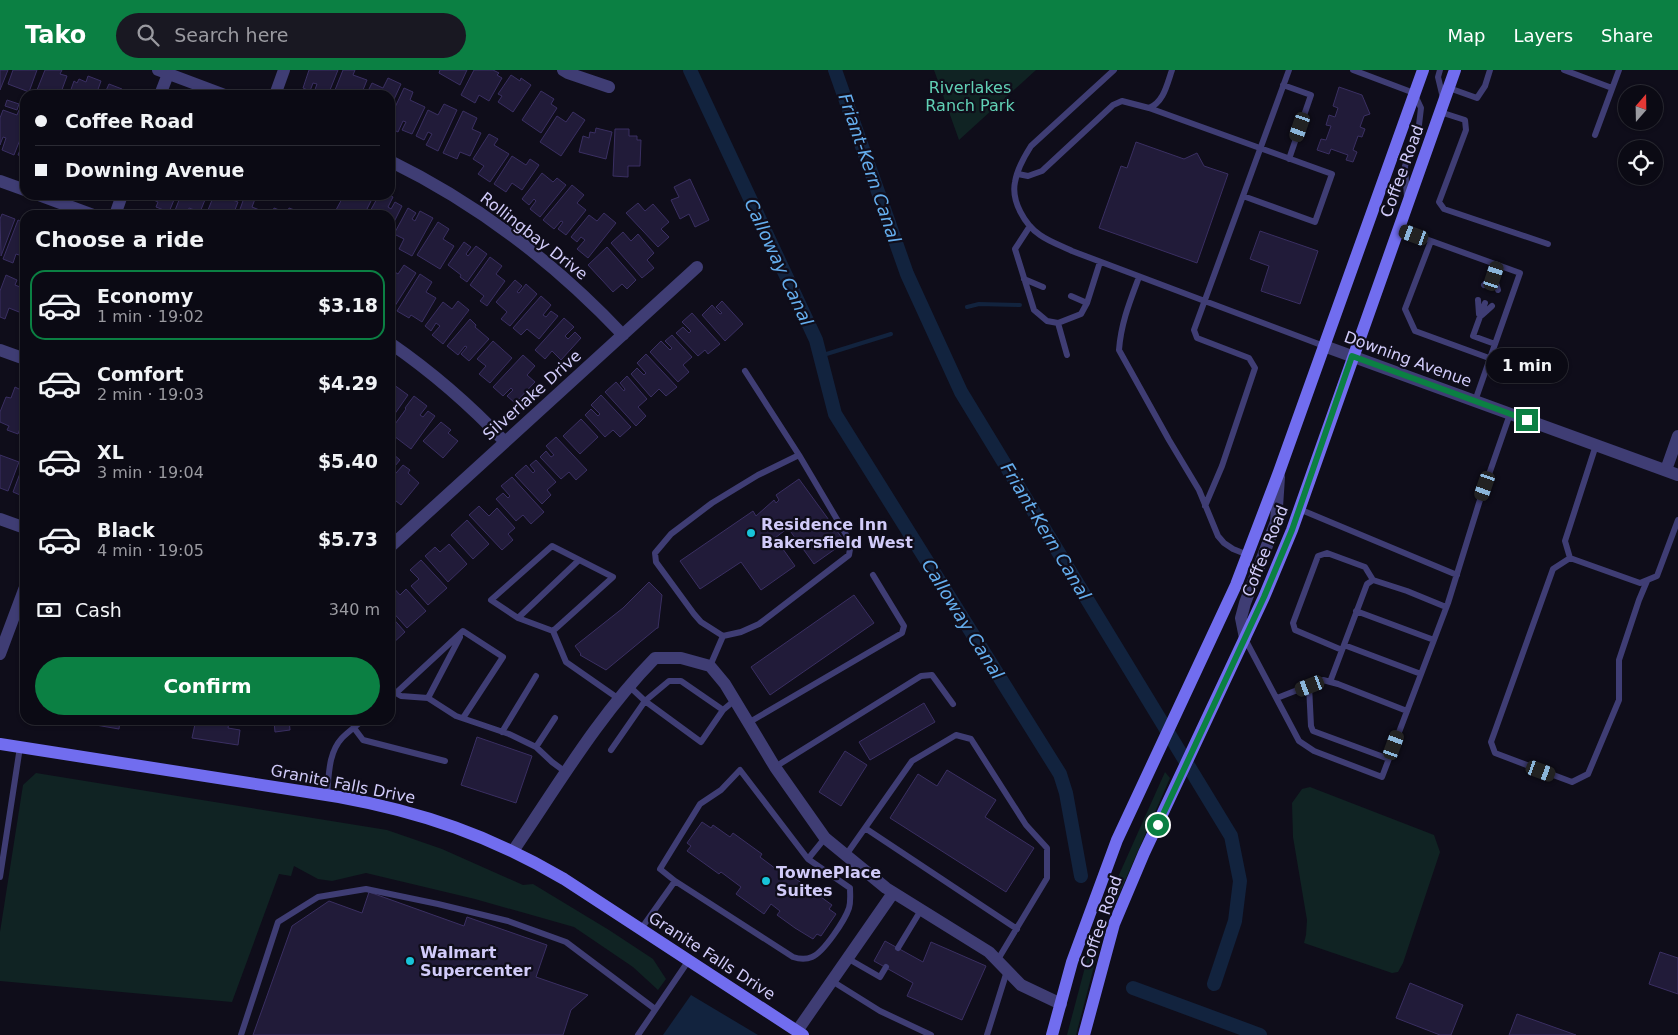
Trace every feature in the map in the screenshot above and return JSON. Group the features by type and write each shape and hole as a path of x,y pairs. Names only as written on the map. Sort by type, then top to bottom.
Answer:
{"main road":[{"name":"Coffee Road","path":"1052,1035 1072,962 1117,840 1236,585 1248,555 1422,70"},
{"name":"Coffee Road","path":"1084,1035 1114,924 1144,853 1172,798 1264,597 1299,509 1455,70"},
{"name":"Granite Falls Drive","path":"0,744 377,804 459,827 513,851 564,878 800,1033"}],"street":[{"path":"277,90 284,70"},
{"path":"563,70 609,87"},
{"path":"161,90 163,72 212,90"},
{"name":"Rollingbay Drive","path":"395,164 458,198 509,232 580,291 623,335"},
{"path":"0,181 20,188"},
{"path":"52,200 79,210"},
{"name":"Silverlake Drive","path":"395,542 697,268"},
{"name":"Downing Avenue","path":"1324,346 1678,475"},
{"path":"395,347 459,396 505,442"},
{"path":"0,350 20,357"},
{"path":"1666,470 1678,436"},
{"path":"1245,638 1241,618 1276,522 1279,472"},
{"path":"0,519 20,526"},
{"path":"0,654 20,600"},
{"path":"513,851 596,728 629,686 655,658 681,658 710,666 726,684 775,767 825,838 893,893 988,952 1021,985 1061,1004"},
{"path":"800,1033 847,958 893,893"}],"lane":[{"path":"1114,70 1031,146 1024,157 1015,182 1015,196 1025,222 1040,235 1072,251 1324,346"},
{"path":"1149,108 1156,105 1162,97 1172,70"},
{"path":"1206,506 1222,466 1254,368 1249,358 1197,338 1194,330 1206,302 1288,70"},
{"path":"1353,70 1414,93 1421,108 1419,125 1405,166 1407,204"},
{"path":"1440,70 1438,77 1442,107 1465,120 1466,130 1439,202 1444,208 1548,244"},
{"path":"1449,88 1477,98 1485,86 1490,70"},
{"path":"1564,70 1612,88"},
{"path":"1595,135 1619,70"},
{"path":"1283,85 1311,95 1289,159"},
{"path":"1018,174 1028,176 1042,171 1113,105 1122,101 1149,108 1332,174 1314,222 1244,196"},
{"path":"1030,226 1016,249 1034,310 1048,321 1058,323 1081,314 1087,303 1100,262"},
{"path":"1398,229 1520,274 1475,401"},
{"path":"1431,241 1405,310 1415,331 1489,358"},
{"path":"1487,286 1494,276 1498,265"},
{"path":"1494,276 1498,290"},
{"path":"1140,277 1125,314 1120,333 1119,350 1168,440 1199,490 1218,536 1233,549 1248,555"},
{"path":"1024,280 1043,286"},
{"path":"1071,296 1087,303"},
{"path":"1482,302 1480,318 1473,336 1494,344"},
{"path":"1480,318 1492,306"},
{"path":"1058,323 1068,355"},
{"path":"745,371 799,455 851,543 849,555 810,583 759,624 741,632 723,636 701,622 694,614 656,562 655,553 671,534 712,502 758,475 799,455"},
{"path":"1245,638 1299,741 1314,751 1382,777 1446,607 1510,414"},
{"path":"1570,558 1565,541 1596,445"},
{"path":"1299,509 1457,574"},
{"path":"1570,558 1640,583 1647,581 1657,576 1678,520"},
{"path":"553,632 613,576 552,546 492,600 518,618 553,632 566,662 619,699"},
{"path":"1421,674 1295,630 1293,623 1318,556 1327,553 1365,567 1373,580 1407,590 1446,607"},
{"path":"1570,558 1553,569 1490,742 1495,753 1572,782 1588,774 1619,700 1620,660 1647,581"},
{"path":"518,618 579,560"},
{"path":"748,723 902,633 904,626 873,575"},
{"path":"1330,682 1367,584 1373,580"},
{"path":"1356,611 1434,640"},
{"path":"395,693 463,631"},
{"path":"428,698 463,631"},
{"path":"463,631 503,657 463,718"},
{"path":"710,666 723,636"},
{"path":"775,767 921,676 932,675 953,704"},
{"path":"502,732 536,676"},
{"path":"1276,698 1323,680 1407,711"},
{"path":"611,750 645,701 669,681 681,681 723,710"},
{"path":"629,686 645,701 701,742 723,710 735,700"},
{"path":"1310,686 1311,726 1313,731 1389,759"},
{"path":"395,695 428,698 456,716 502,732 536,747 552,762 567,772"},
{"path":"536,747 555,718"},
{"path":"327,795 330,762 334,751 341,739 357,725"},
{"path":"354,728 363,740 445,761"},
{"path":"846,855 912,761 956,735 970,739 1026,825 1047,848 1047,878 998,961"},
{"path":"0,877 20,747"},
{"path":"740,770 808,859 850,888 850,899 848,909 826,947 812,957 801,959 792,957 675,881 660,869 700,804 721,790 740,770"},
{"path":"865,828 1017,929"},
{"path":"808,859 825,838"},
{"path":"641,929 675,881"},
{"path":"241,1035 278,922 318,897 366,889 508,921 566,942 655,1009"},
{"path":"898,948 921,910"},
{"path":"847,958 880,977 886,968"},
{"path":"638,1035 689,960"},
{"path":"988,1035 1007,971"},
{"path":"832,981 880,1011 931,1035"}],"green space":[{"name":"Riverlakes Ranch Park","path":"934,70 1036,70 959,140"},
{"path":"1165,772 1170,778 1117,899 1110,895"},
{"path":"36,773 387,830 442,849 523,885 533,884 653,959 666,979 658,990 633,967 574,927 475,899 366,873 332,881 318,879 294,866 291,876 279,874 232,1002 0,981 0,932 23,785"},
{"path":"1310,787 1434,835 1440,852 1403,963 1398,972 1392,973 1304,943 1307,920 1293,837 1292,803 1302,789"},
{"path":"1089,952 1097,955 1076,1035 1067,1035"}],"water":[{"path":"691,995 758,1035 663,1035"}],"building":[{"path":"0,70 8,70 0,90"},
{"path":"13,70 37,70 30,90 24,90 8,84"},
{"path":"45,70 62,70 60,74 67,76 62,90 37,90"},
{"path":"309,70 338,70 330,90 315,90 317,84 313,83 310,90 303,88"},
{"path":"343,70 355,70 353,75 367,80 363,90 335,90"},
{"path":"440,70 467,70 460,85 439,73"},
{"path":"474,70 493,70 499,73 497,75 502,78 489,101 479,95 475,103 461,95"},
{"path":"511,75 520,81 521,78 531,85 513,112 498,102 502,96 498,94"},
{"path":"88,76 101,81 98,90 71,90 74,81 77,83 79,79 86,82"},
{"path":"388,78 401,84 395,97 395,90 368,90 372,83 383,88"},
{"path":"109,84 122,89 122,90 106,90"},
{"path":"1339,87 1362,95 1370,114 1364,116 1360,127 1365,129 1362,137 1358,136 1353,150 1357,152 1353,162 1346,160 1348,155 1331,149 1329,154 1317,150 1321,139 1326,140 1331,126 1326,125 1329,115 1335,117 1338,108 1333,106"},
{"path":"404,88 413,92 410,100 425,107 412,134 402,130 406,122 403,121 398,132 395,130 395,107"},
{"path":"541,91 554,99 551,104 557,108 541,133 522,120"},
{"path":"7,100 19,104 17,110 5,106"},
{"path":"444,104 457,110 438,151 426,145 432,134 428,132 424,140 416,136 428,110 438,115"},
{"path":"3,110 17,115 20,110 20,140 14,155 2,150 6,138 3,137 0,145 0,118"},
{"path":"463,111 477,118 472,129 481,133 470,156 460,152 457,159 443,153"},
{"path":"573,112 585,120 561,156 540,142 557,116 566,122"},
{"path":"596,128 612,132 606,159 579,152 583,136 589,138 590,132 595,133"},
{"path":"615,129 629,129 629,136 637,136 637,140 641,140 640,166 628,166 628,177 613,176"},
{"path":"489,134 498,139 494,145 509,154 490,182 478,174 484,166 473,159"},
{"path":"1136,142 1184,159 1197,153 1204,166 1228,174 1197,263 1099,228 1121,166 1127,168"},
{"path":"512,156 526,165 530,159 539,165 522,190 512,183 506,192 494,184"},
{"path":"542,173 553,182 557,178 566,185 540,217 530,209 536,201 534,199 529,205 522,199"},
{"path":"690,179 709,220 695,227 689,214 680,219 671,200 679,197 674,187"},
{"path":"572,185 584,195 577,203 586,210 566,235 558,229 563,222 561,221 554,229 543,220"},
{"path":"154,200 174,200 170,210 156,207 158,202"},
{"path":"179,200 205,200 201,210 189,208 188,210 175,210"},
{"path":"212,200 233,200 238,202 235,210 208,210"},
{"path":"243,200 255,200 252,207 260,210 240,210"},
{"path":"341,200 372,200 366,210 336,210"},
{"path":"376,200 392,200 388,207 391,209 395,202 402,206 395,220 395,210 371,210"},
{"path":"638,203 645,211 653,204 669,222 661,229 669,237 658,247 626,213"},
{"path":"408,208 416,213 412,219 415,221 420,211 433,218 412,256 399,249 404,239 395,234"},
{"path":"604,213 616,223 588,258 577,249 585,240 581,237 577,242 571,237 589,215 597,221"},
{"path":"2,214 15,219 1,256 0,219"},
{"path":"18,220 20,221 20,255 16,254 13,263 3,259"},
{"path":"438,222 449,229 443,239 454,246 440,269 417,255"},
{"path":"1260,231 1318,251 1300,304 1261,291 1269,266 1250,259"},
{"path":"623,232 631,241 638,234 654,253 647,260 654,268 642,278 611,243"},
{"path":"464,242 471,247 466,254 468,256 476,246 487,254 467,282 448,265"},
{"path":"607,247 636,280 627,289 622,284 613,292 588,265"},
{"path":"490,257 502,266 496,274 505,281 487,306 480,301 484,296 470,285"},
{"path":"404,265 416,273 395,306 395,272 398,274"},
{"path":"420,274 432,282 426,292 436,298 422,322 411,315 409,318 397,311"},
{"path":"6,275 17,280 15,285 20,287 19,312 9,308 5,319 0,317 0,291"},
{"path":"515,280 522,286 517,292 519,293 526,284 537,294 510,326 501,319 507,312 496,302"},
{"path":"541,296 551,305 543,315 546,317 551,311 558,316 539,339 527,329 521,335 513,328"},
{"path":"458,301 469,310 443,344 432,335 440,326 436,323 431,331 425,326 443,302 452,309"},
{"path":"722,301 743,324 725,341 702,315 712,305 720,314 722,313 716,307"},
{"path":"692,313 720,344 708,354 705,350 698,356 676,333 683,327 689,333 691,331 682,322"},
{"path":"564,318 574,327 565,336 568,339 575,332 581,338 561,360 552,351 545,359 535,350"},
{"path":"470,319 476,325 475,327 489,339 469,361 461,354 467,347 465,346 458,355 447,346"},
{"path":"672,335 692,357 683,365 689,372 678,382 650,352 661,341 670,350 672,348 665,341"},
{"path":"493,341 512,358 490,383 479,374 486,366 477,359"},
{"path":"646,354 677,387 666,396 659,389 651,397 631,374 637,368 644,375 646,373 637,363"},
{"path":"523,355 535,366 527,375 535,382 515,403 507,396 513,390 511,388 503,396 493,387"},
{"path":"627,376 647,399 638,407 646,416 636,426 605,392 616,382 624,391 625,389 620,383"},
{"path":"395,386 408,395 395,414"},
{"path":"15,387 20,390 20,429 18,434 7,430 9,426 0,422 0,412 6,397 11,398"},
{"path":"601,395 631,427 620,437 613,430 605,437 585,415 591,409 598,416 600,414 591,405"},
{"path":"414,396 427,406 420,415 423,417 428,411 435,416 411,449 395,437 395,424"},
{"path":"581,419 598,437 580,454 563,436"},
{"path":"441,422 451,430 448,433 458,441 443,458 423,441"},
{"path":"556,437 587,470 576,480 569,472 561,479 540,457 546,451 551,457 554,455 546,446"},
{"path":"0,455 19,462 8,491 0,488"},
{"path":"395,456 400,460 395,466"},
{"path":"536,460 556,482 547,490 551,495 542,504 515,475 526,465 533,473 535,471 530,465"},
{"path":"403,465 410,470 408,473 419,483 401,505 395,502 395,474"},
{"path":"20,473 20,495 13,492"},
{"path":"512,477 544,512 531,524 523,515 516,521 496,499 503,493 508,498 510,496 501,486"},
{"name":"Residence Inn Bakersfield West","path":"799,479 845,542 814,564 788,528 775,538 795,566 761,590 741,562 700,589 680,561 753,511 756,516 774,500 776,503 779,500 776,495"},
{"path":"479,506 489,516 497,508 515,528 508,534 513,540 502,550 469,515"},
{"path":"467,520 489,544 473,559 451,535"},
{"path":"449,544 467,564 448,582 425,556 435,547 440,552"},
{"path":"421,560 447,588 428,605 411,586 419,579 410,570"},
{"path":"649,582 662,595 658,628 606,670 580,655 575,646 623,608"},
{"path":"395,589 400,595 406,589 426,611 407,628 395,615"},
{"path":"854,595 874,623 770,695 751,667"},
{"path":"395,621 405,632 395,641"},
{"path":"924,703 935,722 870,760 859,742"},
{"path":"96,725 119,725 119,729"},
{"path":"195,725 228,725 228,728 240,730 238,745 192,738"},
{"path":"274,725 290,725 290,730 275,732"},
{"path":"477,737 532,756 516,803 461,785"},
{"path":"845,751 867,765 841,806 819,792"},
{"path":"947,770 996,800 985,817 1034,848 1006,892 890,818 918,774 937,786"},
{"name":"TownePlace Suites","path":"702,822 711,828 713,825 730,837 733,833 762,854 760,857 776,869 778,866 832,905 829,909 836,914 821,936 817,934 813,939 795,928 777,915 780,911 771,904 764,914 736,894 741,887 687,851 691,846 687,843"},
{"name":"Walmart Supercenter","path":"369,892 464,926 467,917 547,945 536,977 588,995 571,1010 563,1035 253,1035 292,926 329,901 362,913"},
{"path":"885,941 923,962 931,942 986,966 962,1020 907,996 913,983 874,961"},
{"path":"1660,952 1678,958 1678,994 1649,984"},
{"path":"1410,983 1463,1005 1451,1035 1440,1035 1396,1018"},
{"path":"1517,1014 1576,1035 1509,1035"}],"waterway":[{"name":"Calloway Canal","path":"690,70 816,340 835,414 1060,774 1066,793 1081,876"},
{"name":"Friant-Kern Canal","path":"835,70 907,274 961,392 1231,836 1240,881 1235,921 1214,984"},
{"path":"967,307 979,304 1020,305"},
{"path":"820,356 891,334"},
{"name":"Calloway Canal","path":"1133,988 1260,1035"}],"place":[{"name":"Residence Inn Bakersfield West","path":"751,533"},
{"name":"TownePlace Suites","path":"766,881"},
{"name":"Walmart Supercenter","path":"410,961"}],"route":[{"path":"1158,825 1264,597 1292,530 1352,356 1527,420"}]}
